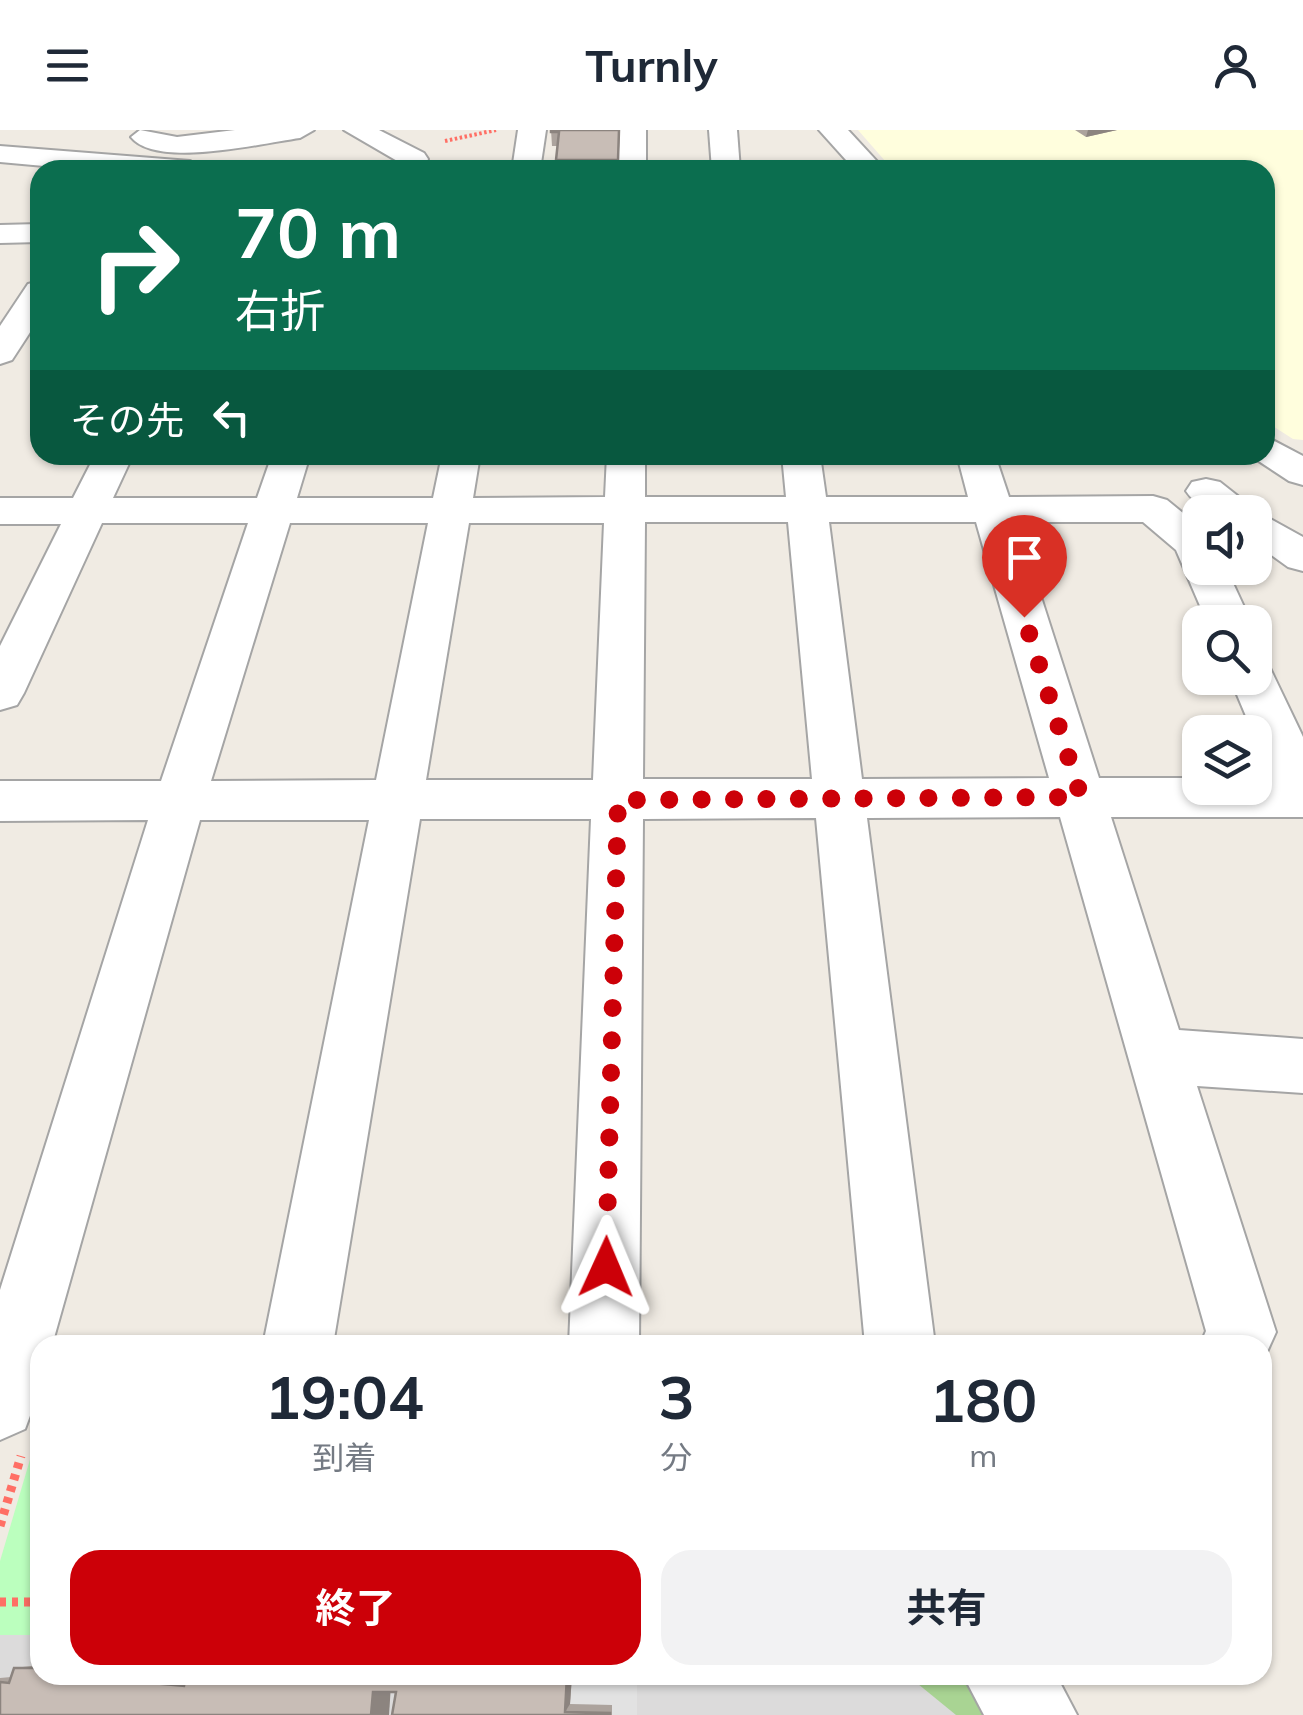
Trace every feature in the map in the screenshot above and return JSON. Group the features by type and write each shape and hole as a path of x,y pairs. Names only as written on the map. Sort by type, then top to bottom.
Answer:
{"street":[{"path":"119,130 180,153"},
{"path":"148,160 300,130"},
{"path":"358,130 406,160"},
{"path":"528,160 532,130"},
{"path":"632,130 632,160"},
{"path":"722,130 725,160"},
{"path":"833,130 862,160"},
{"path":"0,154 60,160"},
{"path":"0,234 30,233"},
{"path":"0,353 30,314"},
{"path":"1275,454 1302,470"},
{"path":"0,694 109,465"},
{"path":"32,1335 180,800 288,465"},
{"path":"300,1335 459,465"},
{"path":"604,1335 626,465"},
{"path":"802,465 899,1335"},
{"path":"979,465 1160,1056 1240,1335"},
{"path":"0,510 1152,509 1182,534"},
{"path":"1272,536 1303,557"},
{"path":"0,801 1303,794 1260,695"},
{"path":"1160,1056 1303,1066"},
{"path":"15,1395 30,1341"},
{"path":"1012,1685 1036,1715"}],"path":[{"path":"415,160 425,146 498,130"},
{"path":"0,1526 15,1395"},
{"path":"0,1602 30,1602"}],"shaded area":[{"path":"858,130 1303,130 1303,440 1293,439 1275,427 1275,160 884,160"},
{"path":"0,1635 30,1635 30,1685 978,1685 1001,1715 0,1715"},
{"path":"571,1685 637,1685 637,1715 612,1715 612,1705 570,1704"}],"green space":[{"path":"30,1460 30,1635 0,1635 0,1561"},
{"path":"919,1685 978,1685 1002,1715 956,1715"}],"building":[{"path":"551,130 619,130 618,160 556,160 559,132"},
{"path":"14,1668 30,1668 30,1685 566,1685 565,1712 610,1715 392,1715 396,1692 373,1692 371,1715 0,1715 0,1682 9,1683"}],"route":[{"path":"606,1267 618,800 1081,797 1024,617"}]}
